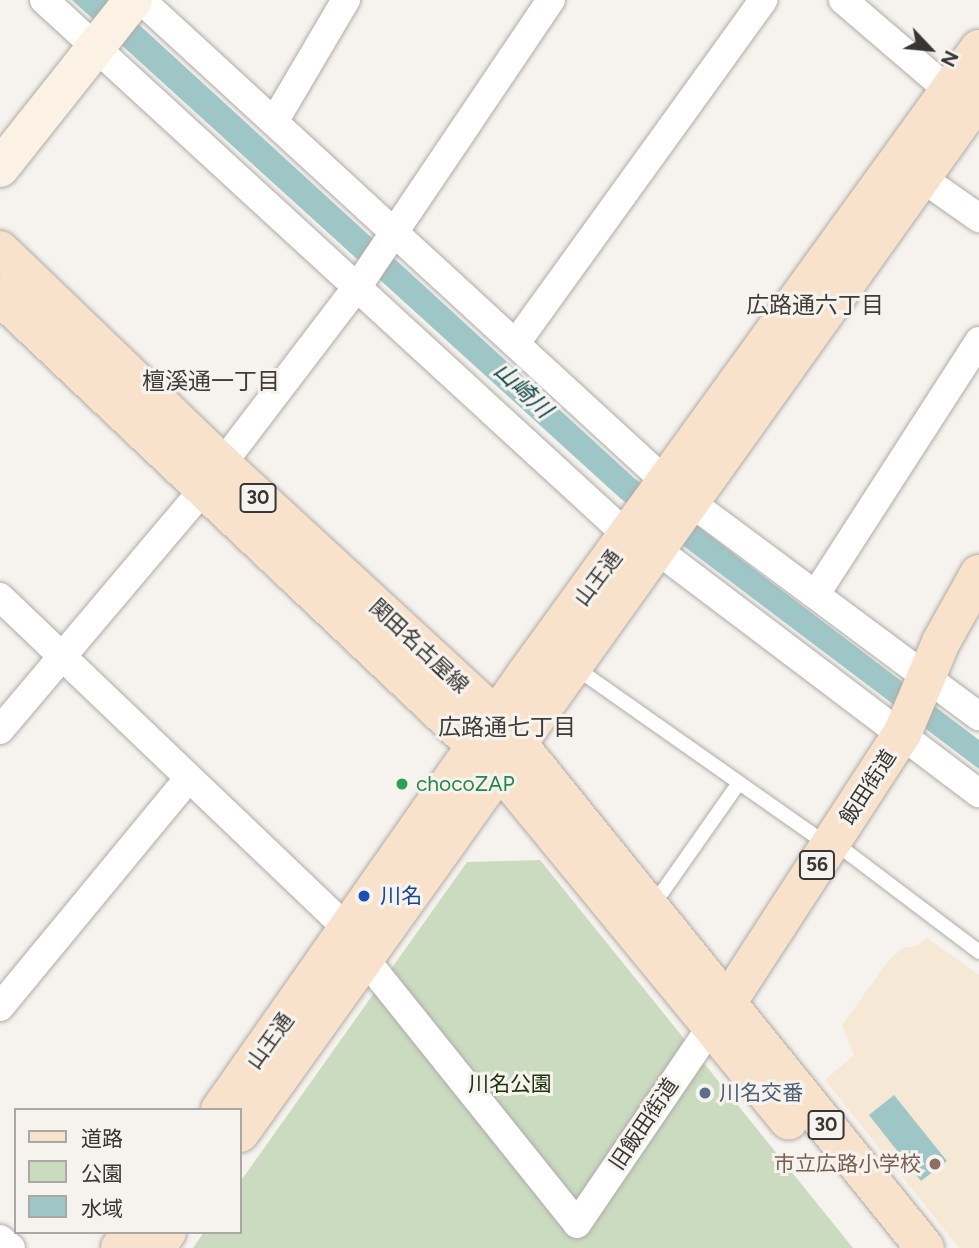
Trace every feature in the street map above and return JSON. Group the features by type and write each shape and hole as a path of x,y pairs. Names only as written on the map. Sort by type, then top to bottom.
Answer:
{"main road":[{"name":"山王通","path":"677,494 922,178 966,99 979,49"},
{"name":"山王通","path":"242,1130 357,945 677,494 966,99"},
{"name":"関田名古屋線","path":"0,250 213,477"},
{"name":"関田名古屋線","path":"0,296 213,477 499,744 649,902 720,1013 891,1248"},
{"name":"山王通","path":"499,744 574,667 644,541"},
{"name":"飯田街道","path":"720,1013 903,732 941,642 976,586"},
{"name":"関田名古屋線","path":"499,744 720,1013 925,1248"},
{"name":"山王通","path":"222,1108 357,945"}],"street":[{"path":"44,0 100,46 644,541 903,732 979,793"},
{"path":"0,168 100,46 133,0"},
{"path":"141,0 677,494 816,594 926,681 979,716"},
{"path":"274,122 346,0"},
{"path":"0,730 213,477 360,284 551,0"},
{"path":"516,343 763,0"},
{"path":"843,0 966,99"},
{"path":"922,178 979,218"},
{"path":"816,594 979,341"},
{"path":"0,597 357,945"},
{"path":"0,1007 188,779"},
{"name":"旧飯田街道","path":"357,945 577,1224 720,1013"},
{"path":"0,1239 12,1248"}],"lane":[{"path":"574,667 831,844 979,952"},
{"path":"649,902 663,891 739,783"}],"shaded area":[{"name":"市立広路小学校","path":"927,938 979,975 979,1248 959,1248 825,1080 854,1055 842,1025 889,960 903,948 917,946"}],"green space":[{"name":"川名公園","path":"540,860 853,1248 193,1248 203,1234 242,1234 242,1179 467,862"}],"water":[{"name":"山崎川","path":"72,0 112,0 634,478 979,740 979,769 620,498"},
{"path":"894,1095 947,1161 921,1181 869,1115"}],"place":[{"name":"chocoZAP","path":"402,784"},
{"name":"川名","path":"364,896"},
{"name":"川名交番","path":"705,1093"},
{"name":"市立広路小学校","path":"935,1164"}],"district":[{"name":"広路通六丁目","path":"815,305"},
{"name":"檀溪通一丁目","path":"211,381"},
{"name":"広路通七丁目","path":"507,727"}]}
